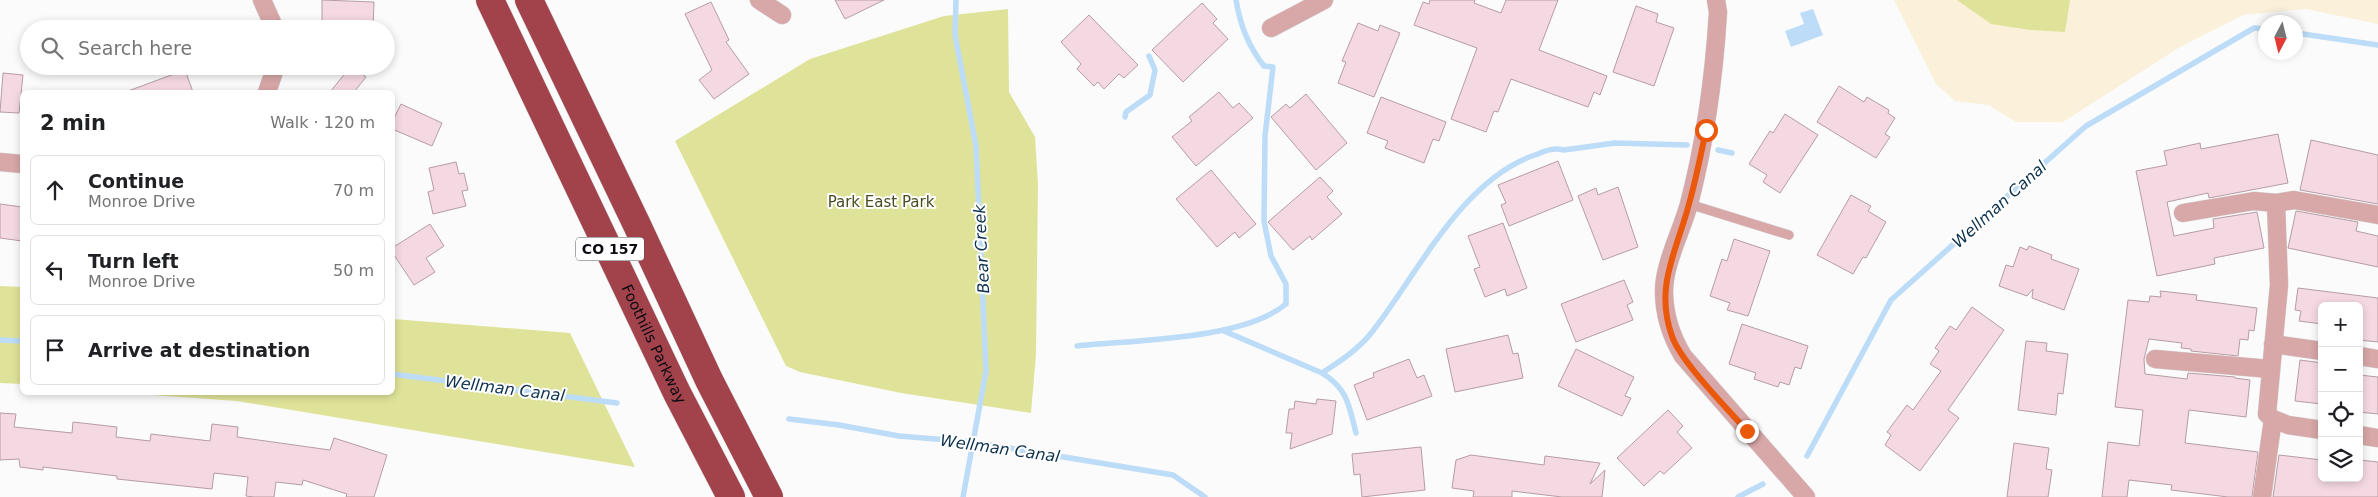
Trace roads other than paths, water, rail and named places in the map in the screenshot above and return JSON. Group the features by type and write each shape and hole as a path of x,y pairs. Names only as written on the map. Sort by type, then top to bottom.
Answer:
{"highway":[{"name":"Foothills Parkway","path":"490,0 597,220 677,393 731,497"},
{"name":"CO 157","path":"529,0 633,216 709,380 769,497"}],"street":[{"path":"262,0 271,20"},
{"path":"758,0 782,15"},
{"path":"1272,28 1324,0"},
{"path":"1716,0 1718,12 1713,90 1689,204 1668,269 1664,290 1672,337 1683,356 1806,497"},
{"path":"268,90 273,75"},
{"path":"0,162 20,164"},
{"path":"2183,213 2254,201 2276,203 2294,200 2378,215"},
{"path":"2276,203 2279,284 2267,414 2273,419 2288,425 2318,429"},
{"path":"2273,344 2318,350"},
{"path":"2363,357 2378,359"},
{"path":"2155,359 2270,369"},
{"path":"2262,497 2273,419"},
{"path":"2363,436 2378,438"}],"lane":[{"path":"1689,204 1790,235"}],"water":[{"path":"1813,9 1823,35 1791,47 1785,31 1804,24 1800,13"}],"waterway":[{"name":"Bear Creek","path":"956,0 955,35 976,146 986,371 963,497"},
{"path":"1077,346 1156,340 1216,332 1267,316 1286,304 1286,284 1271,256 1264,221 1265,136 1273,67 1264,66 1253,51 1242,27 1236,0"},
{"name":"Wellman Canal","path":"1807,456 1891,300 2086,126 2254,28 2258,28"},
{"name":"Wellman Canal","path":"2303,34 2378,45"},
{"path":"1125,117 1126,112 1150,95 1155,70 1149,56"},
{"path":"1322,373 1349,355 1367,338 1443,231 1485,185 1509,167 1553,149 1564,150 1615,143 1687,145"},
{"path":"1718,150 1732,153"},
{"path":"1224,331 1322,373 1331,379 1346,399 1356,433"},
{"name":"Wellman Canal","path":"0,340 20,341"},
{"name":"Wellman Canal","path":"395,374 617,403"},
{"name":"Wellman Canal","path":"789,419 839,425 899,436 973,442 1173,475 1205,497"},
{"name":"Wellman Canal","path":"1738,497 1763,484"}],"park label":[{"name":"Park East Park","path":"881,202"}]}
